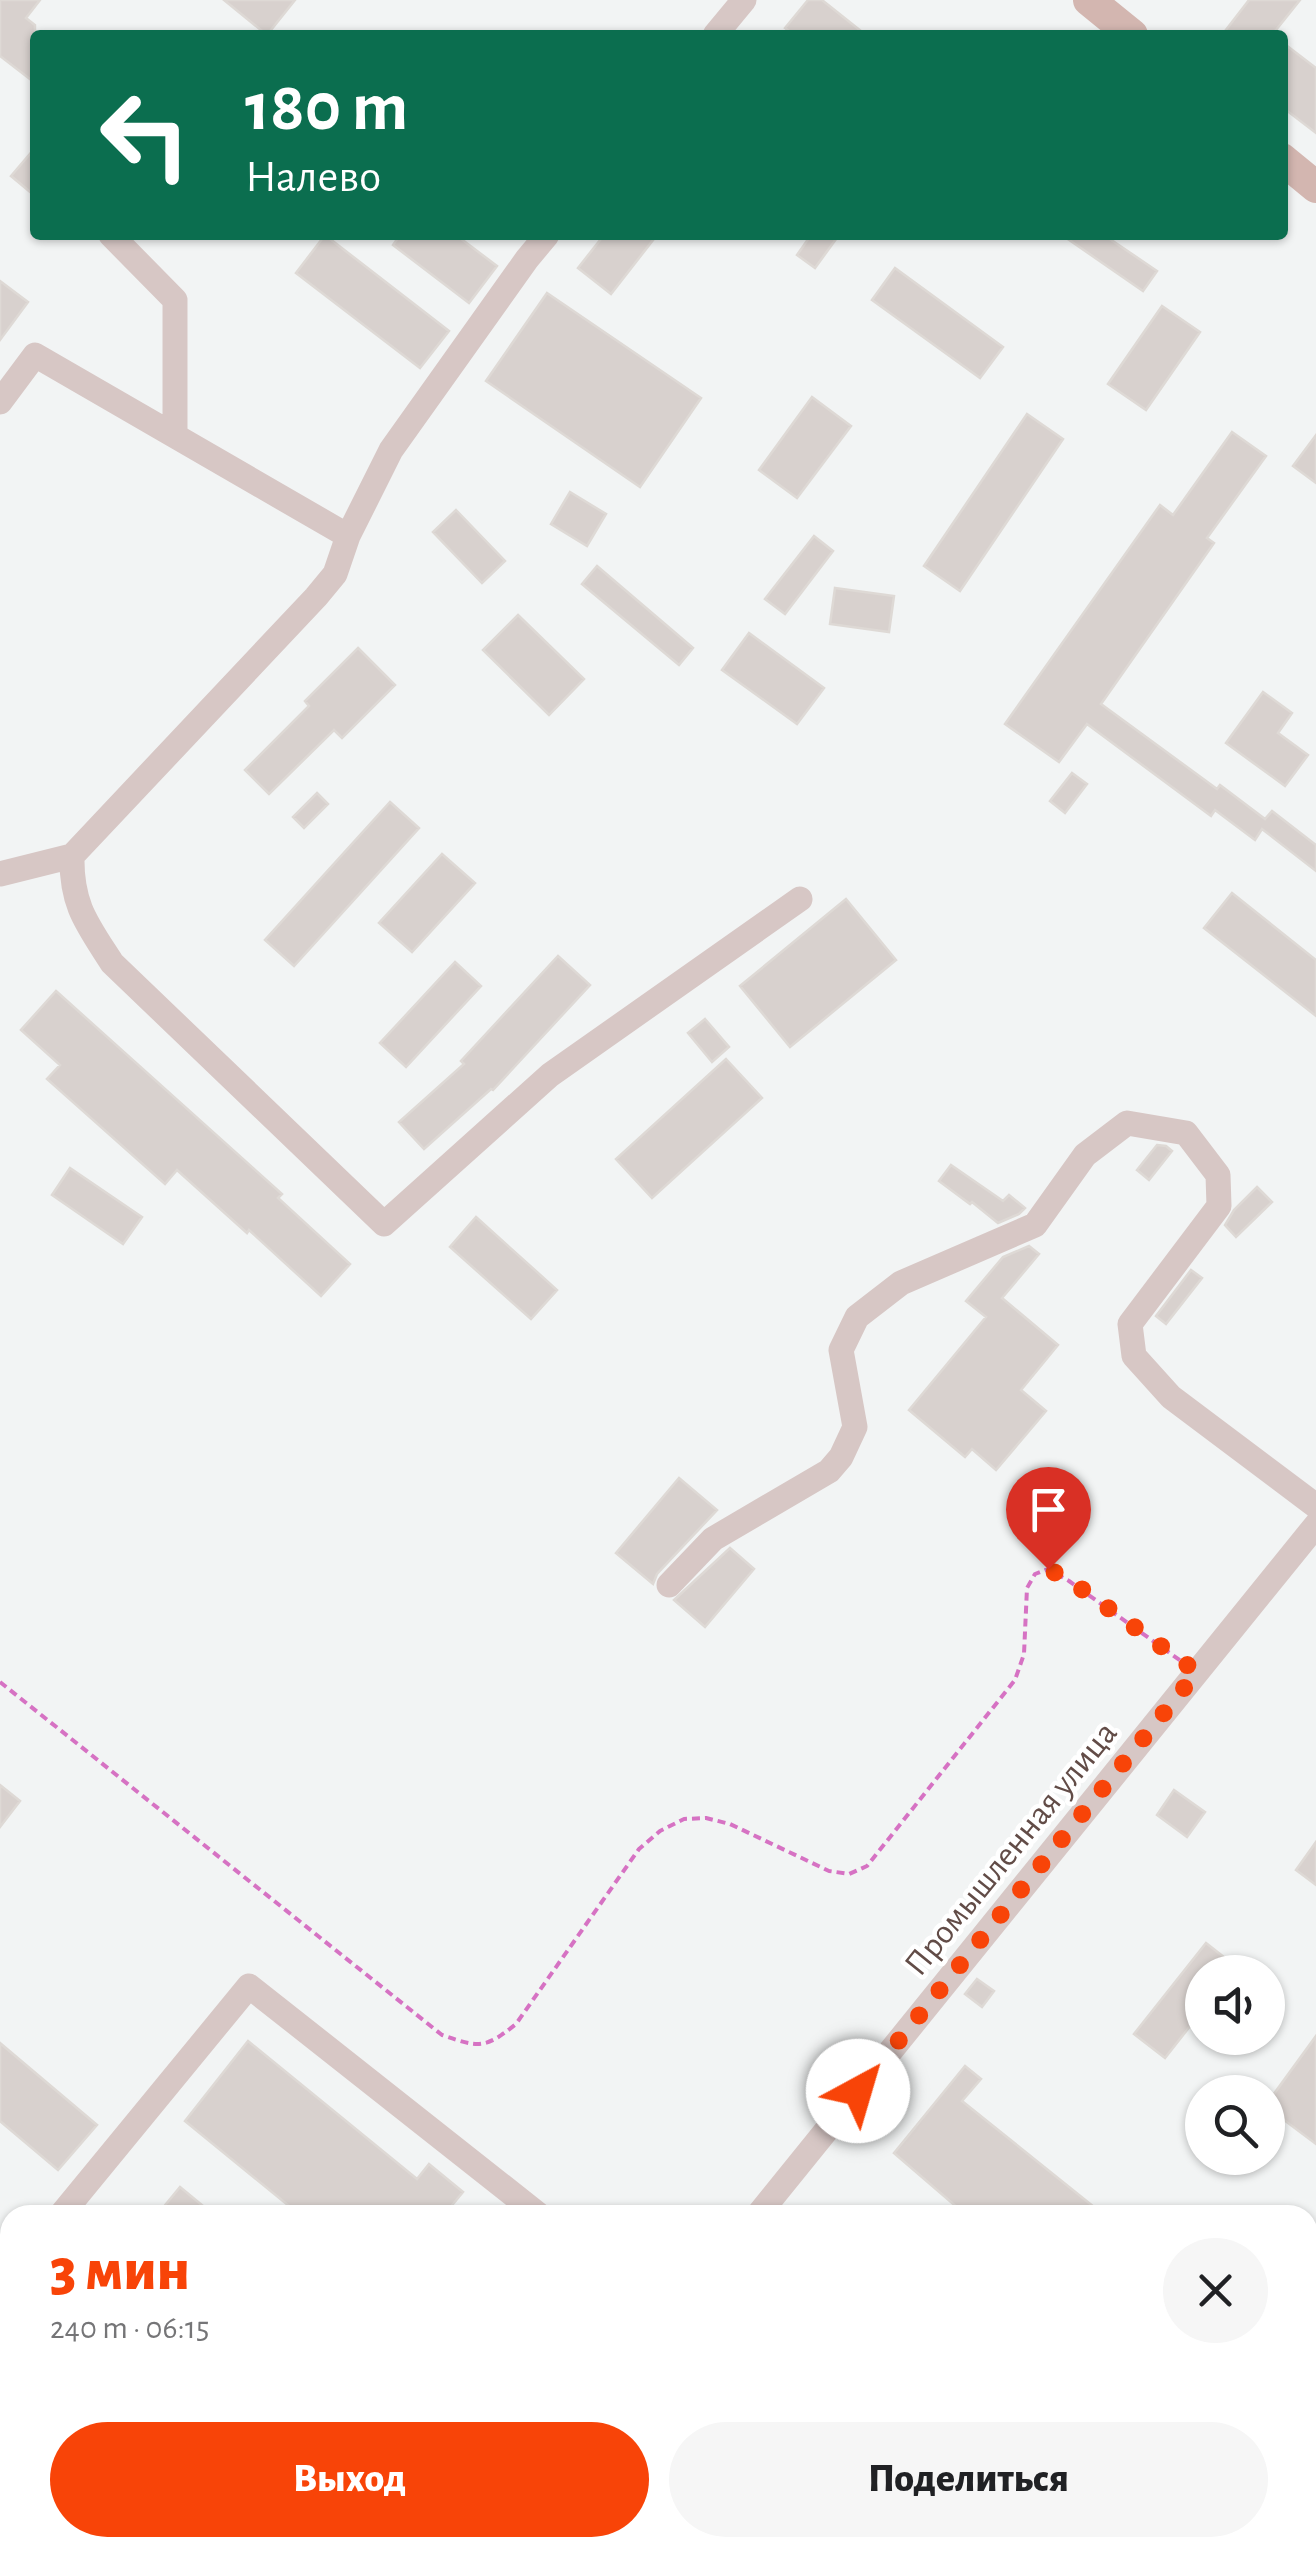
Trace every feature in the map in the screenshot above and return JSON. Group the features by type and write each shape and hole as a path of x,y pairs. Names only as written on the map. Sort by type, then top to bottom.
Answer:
{"main road":[{"path":"1089,0 1126,30"},
{"path":"1288,164 1316,187"}],"street":[{"path":"719,30 744,0"},
{"path":"116,240 175,300 175,436"},
{"path":"0,874 72,856 316,597 335,574 348,536 391,450 544,240"},
{"path":"0,402 34,355 348,536"},
{"path":"72,856 73,890 80,913 112,963 384,1224 550,1075 800,899"},
{"path":"670,1585 713,1539 829,1472 841,1457 855,1427 840,1350 857,1317 902,1283 1035,1225 1085,1155 1127,1123 1186,1133 1218,1175 1218,1206 1130,1324 1134,1356 1171,1396 1316,1506"},
{"name":"Промышленная улица","path":"766,2205 1316,1525"},
{"path":"69,2205 249,1986 526,2205"}],"path":[{"path":"0,1682 442,2034 470,2045 494,2042 516,2024 639,1849 684,1820 706,1818 730,1824 829,1871 848,1874 866,1866 1015,1680 1024,1654 1027,1588 1035,1574 1048,1569 1069,1580 1197,1672"}],"building":[{"path":"0,0 40,0 26,18 35,25 35,30 30,30 30,79 0,56"},
{"path":"224,0 295,0 271,30 261,30"},
{"path":"808,0 822,0 860,30 788,30 785,28"},
{"path":"1249,0 1300,0 1276,30 1226,30"},
{"path":"1288,47 1316,68 1316,133 1288,112"},
{"path":"30,154 30,192 11,176"},
{"path":"321,240 331,240 449,331 420,368 296,273"},
{"path":"396,240 463,240 497,266 469,303 393,245"},
{"path":"600,240 653,240 611,294 578,268"},
{"path":"808,240 835,240 815,268 797,255"},
{"path":"1069,240 1111,240 1157,271 1143,291"},
{"path":"895,268 1003,347 980,378 872,300"},
{"path":"0,281 28,302 0,340"},
{"path":"547,293 701,398 640,487 486,381"},
{"path":"1162,306 1200,332 1146,410 1108,384"},
{"path":"812,397 851,426 797,498 759,470"},
{"path":"1027,414 1063,439 960,591 924,566"},
{"path":"1232,432 1266,456 1207,538 1214,543 1101,704 1217,789 1220,785 1265,819 1272,811 1316,845 1316,871 1262,829 1255,840 1215,810 1211,816 1087,724 1059,762 1005,724 1160,505 1173,515"},
{"path":"1316,435 1316,483 1293,466"},
{"path":"570,492 606,514 587,546 551,524"},
{"path":"456,510 505,561 482,583 433,532"},
{"path":"814,536 833,551 785,614 765,599"},
{"path":"597,566 693,648 679,665 582,584"},
{"path":"835,588 894,596 889,632 830,624"},
{"path":"518,615 584,679 549,715 483,650"},
{"path":"749,633 824,688 797,724 722,670"},
{"path":"358,648 395,685 342,738 334,730 269,794 245,770 309,706 305,701"},
{"path":"1263,692 1292,713 1278,733 1308,755 1285,786 1226,743"},
{"path":"1072,773 1087,784 1065,813 1050,801"},
{"path":"317,793 328,804 304,828 293,817"},
{"path":"390,802 419,828 294,966 265,940"},
{"path":"442,854 475,883 412,952 379,923"},
{"path":"1232,893 1316,960 1316,1016 1204,928"},
{"path":"846,899 896,960 790,1047 740,986"},
{"path":"558,956 590,985 493,1090 424,1149 399,1122 464,1064 461,1061"},
{"path":"455,962 481,986 406,1067 380,1043"},
{"path":"56,991 282,1194 278,1198 350,1264 321,1296 177,1170 165,1184 47,1079 60,1065 21,1030"},
{"path":"705,1019 729,1047 712,1062 688,1033"},
{"path":"726,1059 762,1098 652,1198 616,1159"},
{"path":"1157,1145 1172,1151 1149,1180 1137,1170"},
{"path":"951,1165 1003,1201 1009,1195 1025,1208 998,1223 939,1181"},
{"path":"70,1168 142,1217 123,1244 52,1195"},
{"path":"1257,1187 1272,1202 1236,1237 1225,1225"},
{"path":"476,1217 557,1290 531,1319 450,1247"},
{"path":"1029,1246 1039,1254 1002,1298 1058,1345 1021,1390 1046,1411 996,1470 972,1449 965,1457 909,1410 986,1317 966,1301 1003,1257"},
{"path":"1191,1270 1202,1278 1166,1324 1156,1316"},
{"path":"679,1478 717,1510 657,1574 653,1584 616,1553"},
{"path":"730,1548 754,1569 705,1627 674,1600"},
{"path":"0,1785 20,1801 0,1827"},
{"path":"1174,1790 1205,1812 1187,1837 1157,1815"},
{"path":"1316,1842 1316,1885 1296,1870"},
{"path":"1206,1943 1221,1955 1197,1955"},
{"path":"1185,1970 1185,2033 1165,2058 1134,2034"},
{"path":"977,1979 994,1991 982,2007 965,1994"},
{"path":"1316,2036 1316,2144 1285,2121 1285,2079"},
{"path":"248,2041 417,2179 429,2164 463,2192 452,2205 288,2205 185,2121"},
{"path":"0,2043 97,2125 58,2170 0,2121"},
{"path":"965,2066 981,2079 962,2101 1092,2205 954,2205 894,2153"},
{"path":"180,2187 202,2205 165,2205"}],"route":[{"path":"858,2091 1197,1672 1048,1569"}]}
